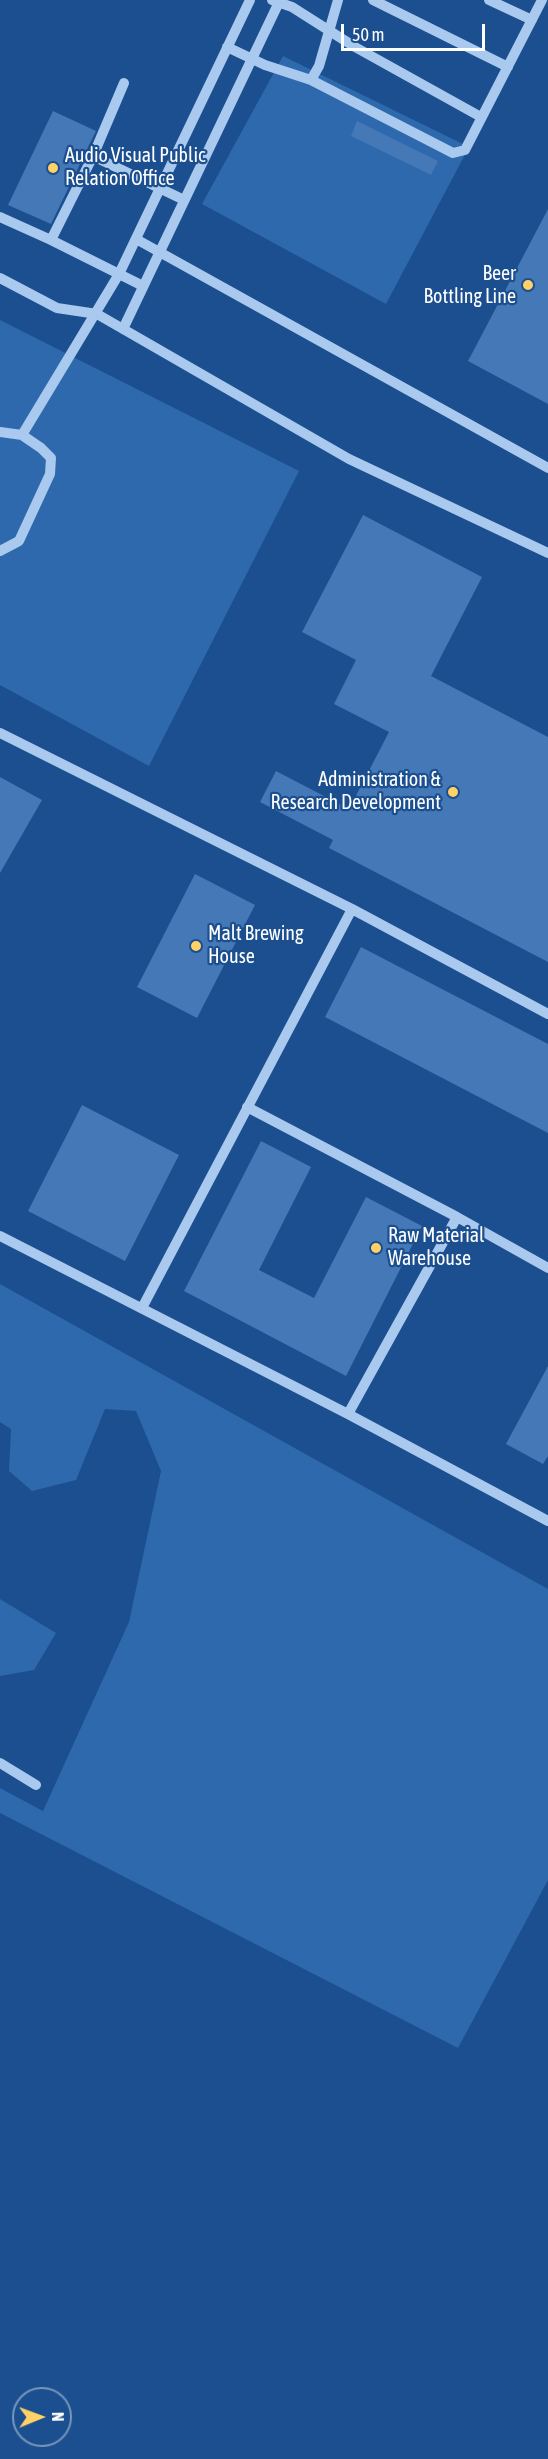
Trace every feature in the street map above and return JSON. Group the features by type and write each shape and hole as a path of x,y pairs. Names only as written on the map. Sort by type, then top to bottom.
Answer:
{"lane":[{"path":"22,435 119,274 250,0"},
{"path":"311,80 319,66 338,0"},
{"path":"373,0 508,67"},
{"path":"489,0 532,20"},
{"path":"227,47 252,59 311,80 453,153 465,150 542,0"},
{"path":"123,329 182,199 252,59 277,1 292,7 330,32 481,117"},
{"path":"51,240 93,156 124,83"},
{"path":"93,156 182,199"},
{"path":"0,217 143,286"},
{"path":"136,239 548,468"},
{"path":"0,278 57,308 96,314 349,459 548,553"},
{"path":"0,432 22,435 51,458 50,474 19,541 0,551"},
{"path":"0,734 352,909 548,1014"},
{"path":"142,1308 352,909"},
{"path":"247,1107 457,1217 548,1268"},
{"path":"348,1414 457,1217"},
{"path":"0,1236 348,1414 548,1521"},
{"path":"0,1763 36,1785"}],"shaded area":[{"path":"283,56 469,147 386,304 202,204"},
{"path":"0,320 299,471 149,766 0,685"},
{"path":"0,1284 548,1589 548,1880 458,2048 0,1813 0,1788 43,1811 129,1622 161,1471 136,1411 105,1409 76,1480 32,1491 9,1471 11,1429 0,1422"},
{"path":"0,1599 56,1633 34,1670 0,1676"}],"building":[{"name":"Audio Visual Public Relation Office","path":"53,111 96,131 51,224 8,205"},
{"path":"357,121 438,161 431,175 351,136"},
{"name":"Beer Bottling Line","path":"548,209 548,404 468,361"},
{"name":"Administration & Research Development","path":"363,515 482,577 431,676 548,737 548,962 329,848 333,840 260,802 276,771 349,809 389,732 334,704 356,660 302,632"},
{"path":"0,777 42,800 0,873"},
{"name":"Malt Brewing House","path":"195,874 255,905 197,1018 137,987"},
{"path":"361,947 548,1044 548,1133 325,1017"},
{"path":"82,1105 179,1155 125,1261 28,1211"},
{"name":"Raw Material Warehouse","path":"261,1141 311,1167 259,1270 314,1298 366,1197 422,1226 346,1376 184,1291"},
{"path":"548,1366 548,1456 543,1464 506,1444"}],"place":[{"name":"Audio Visual Public Relation Office","path":"53,168"},
{"name":"Beer Bottling Line","path":"528,285"},
{"name":"Administration & Research Development","path":"453,792"},
{"name":"Malt Brewing House","path":"196,946"},
{"name":"Raw Material Warehouse","path":"376,1248"}]}
